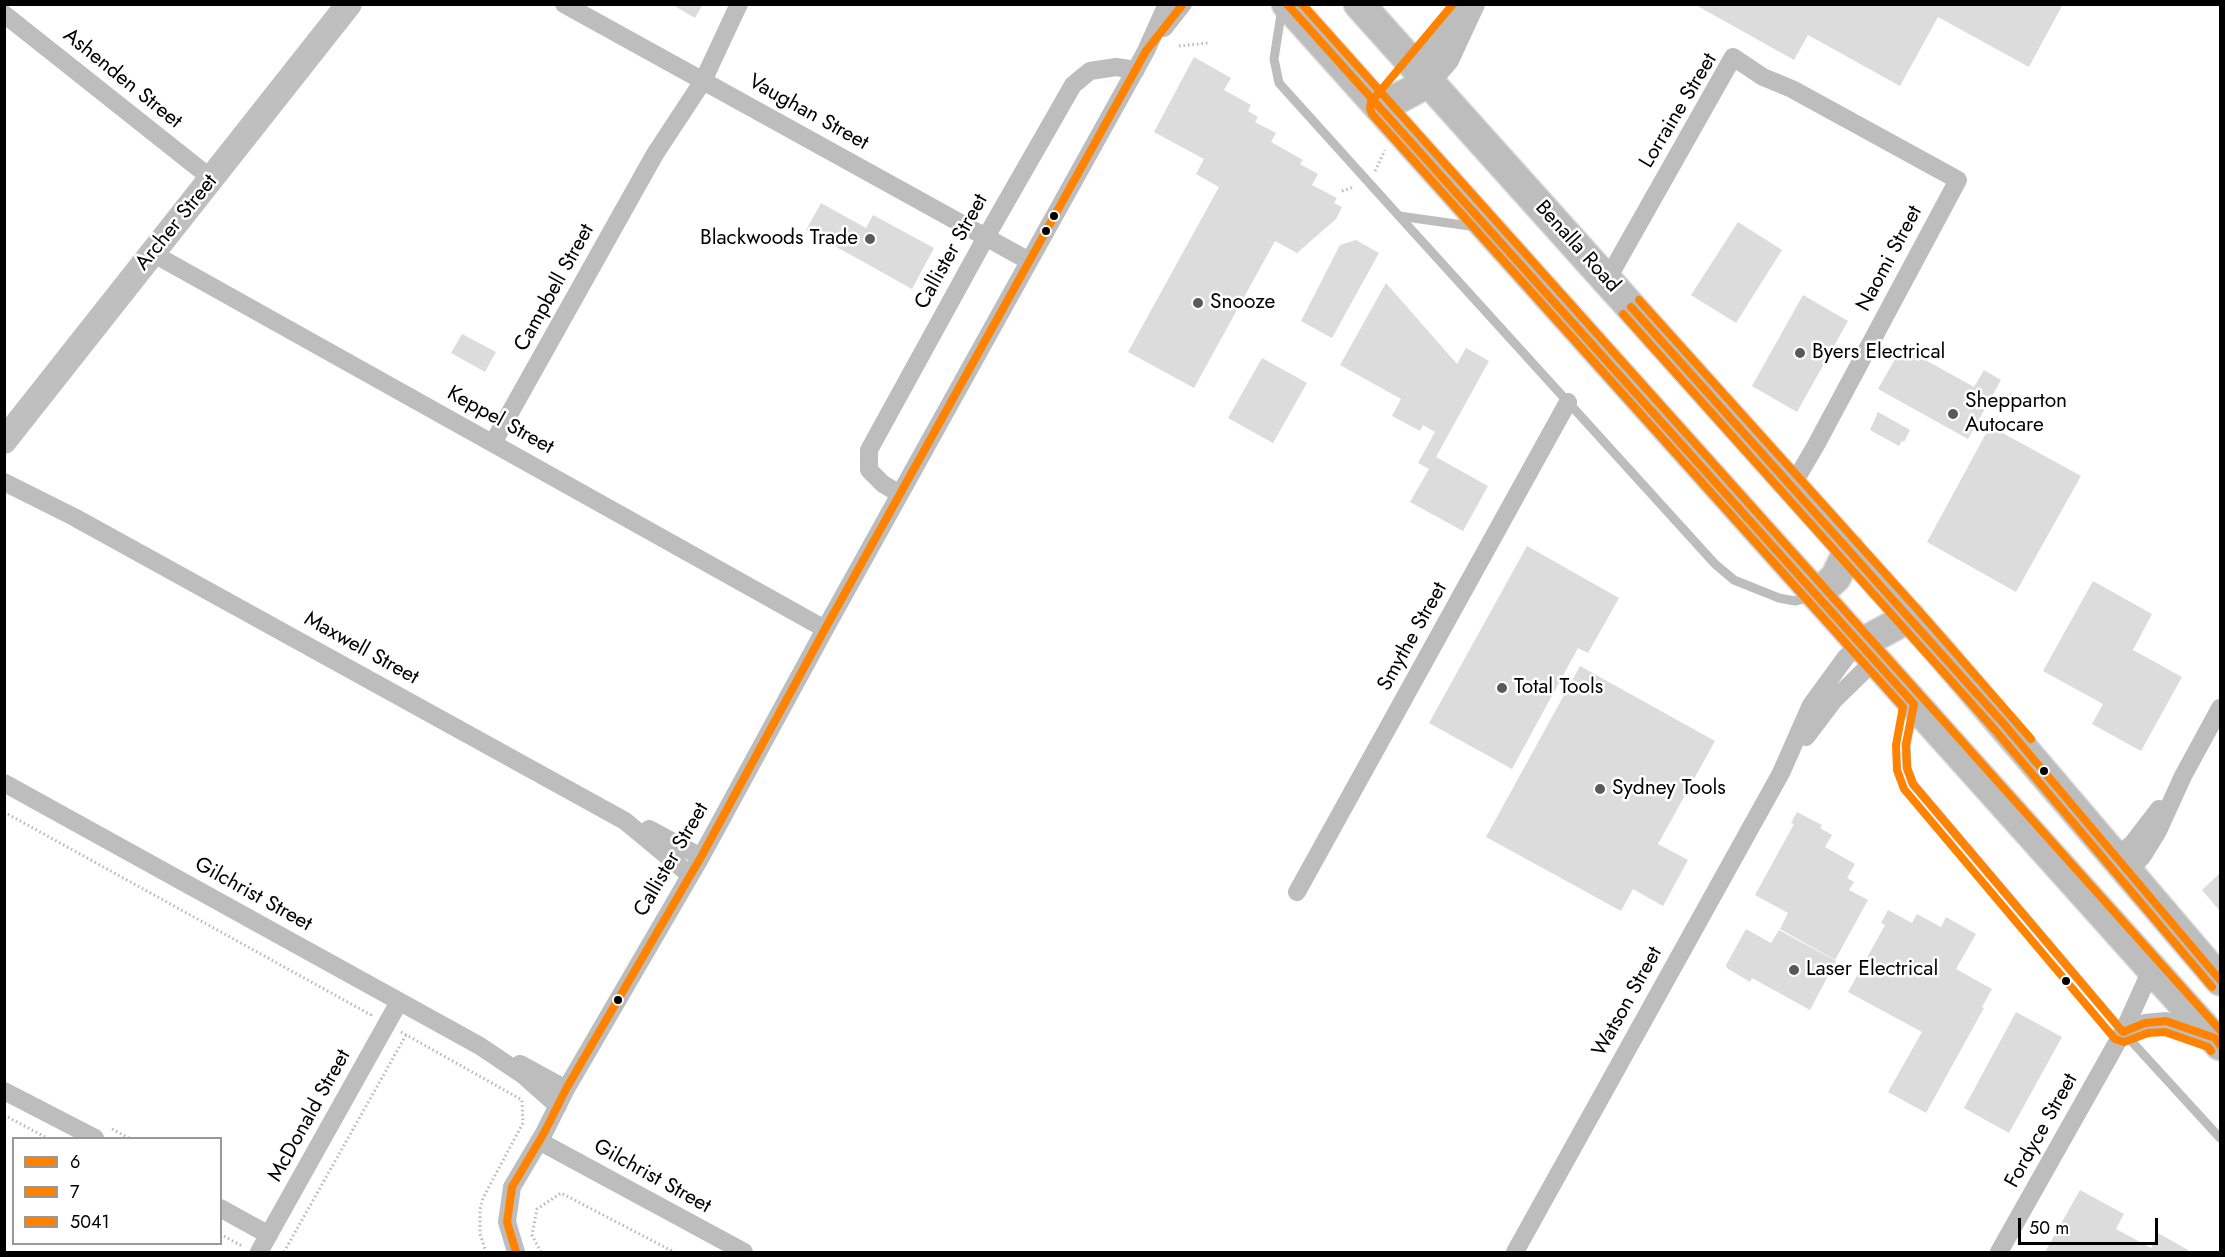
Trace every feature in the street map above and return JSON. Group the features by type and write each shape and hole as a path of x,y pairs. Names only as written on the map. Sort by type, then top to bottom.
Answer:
{"highway":[{"path":"1287,4 2218,1042"},
{"name":"Benalla Road","path":"1359,4 2004,723 2220,980"},
{"path":"1380,108 1421,74"},
{"path":"1817,595 1836,577 1849,549"},
{"path":"1868,652 1910,617"},
{"path":"2086,895 2122,864"}],"main road":[{"name":"Archer Street","path":"7,431 212,179 349,4"}],"street":[{"name":"Vaughan Street","path":"564,4 1029,261"},
{"name":"Campbell Street","path":"493,443 738,4"},
{"name":"Callister Street","path":"516,1252 507,1222 512,1187 540,1141 566,1089 701,857 1136,70 1167,4"},
{"name":"Callister Street","path":"1146,51 1183,4"},
{"path":"1421,74 1467,4"},
{"path":"1421,74 1448,60 1474,4"},
{"name":"Ashenden Street","path":"4,14 212,179"},
{"name":"Lorraine Street","path":"1607,280 1733,57 1763,77 1792,89 1958,180"},
{"name":"Callister Street","path":"900,494 883,484 869,470 869,450 986,237 1073,85 1090,71 1116,67 1136,70"},
{"name":"Naomi Street","path":"1792,486 1958,180"},
{"name":"Keppel Street","path":"152,253 825,629"},
{"name":"Smythe Street","path":"1297,892 1568,402"},
{"name":"Maxwell Street","path":"4,467 36,493 75,517 625,821 646,828 701,857"},
{"name":"Maxwell Street","path":"4,482 75,517"},
{"name":"Watson Street","path":"1515,1252 1781,773 1811,705 1846,657 1868,652"},
{"path":"2122,864 2183,776 2220,708"},
{"name":"Gilchrist Street","path":"4,783 480,1047 523,1075 558,1106"},
{"name":"Maxwell Street","path":"625,821 690,875"},
{"name":"Fordyce Street","path":"1999,1252 2123,1032 2152,968"},
{"name":"McDonald Street","path":"260,1252 399,1002"},
{"path":"2123,1032 2145,1023 2166,1021 2218,1042"},
{"name":"Gilchrist Street","path":"480,1047 505,1055 566,1089"},
{"path":"4,1091 93,1137"},
{"name":"Gilchrist Street","path":"540,1141 744,1252"},
{"path":"222,1209 269,1234"}],"lane":[{"path":"1282,4 1274,59 1280,82 1399,216 1715,564 1734,580 1764,593 1795,601 1817,595"},
{"path":"1399,216 1488,228"},
{"path":"1914,704 1906,745 1907,768 1913,784 2123,1032 2220,1138"}],"path":[{"path":"1179,46 1208,43"},
{"path":"4,812 522,1100 523,1123 483,1198 480,1210 480,1234 486,1252"},
{"path":"365,1025 371,1015"},
{"path":"284,1252 406,1035"},
{"path":"4,1115 45,1137"},
{"path":"541,1252 532,1235 537,1209 561,1193 674,1252"},
{"path":"222,1235 244,1246 241,1252"}],"building":[{"path":"671,4 703,4 695,18"},
{"path":"1694,4 2063,4 2029,67 1938,17 1900,86 1808,35 1794,60"},
{"name":"Snooze","path":"1194,57 1231,78 1224,90 1251,105 1248,111 1258,117 1255,122 1276,133 1271,142 1303,160 1300,164 1318,174 1312,185 1337,198 1334,203 1342,207 1336,219 1297,253 1275,241 1194,388 1128,352 1219,187 1196,174 1204,159 1154,132"},
{"name":"Blackwoods Trade","path":"821,203 866,228 873,215 934,248 912,289 806,230"},
{"path":"1738,222 1782,250 1736,323 1691,295"},
{"path":"1356,240 1379,253 1332,338 1301,321 1340,245"},
{"path":"1386,283 1457,364 1466,348 1489,361 1436,457 1488,486 1463,531 1410,502 1429,469 1418,463 1435,432 1423,425 1420,431 1392,416 1401,399 1340,365"},
{"name":"Byers Electrical","path":"1803,295 1848,321 1797,412 1752,386"},
{"path":"462,334 496,352 485,372 451,353"},
{"name":"Shepparton Autocare","path":"1902,347 1974,387 1984,370 2001,380 1968,439 1878,389"},
{"path":"1262,358 1307,383 1273,443 1228,418"},
{"path":"1878,412 1910,430 1904,442 1902,441 1899,446 1870,430"},
{"path":"1990,426 2081,476 2016,592 1927,542"},
{"name":"Total Tools","path":"1527,546 1619,598 1588,653 1578,648 1512,769 1429,723"},
{"path":"2093,581 2152,614 2133,650 2182,677 2141,751 2092,724 2103,704 2043,671"},
{"name":"Sydney Tools","path":"1580,666 1715,741 1658,844 1688,860 1663,906 1633,889 1621,911 1486,837"},
{"path":"1797,812 1822,825 1820,828 1832,835 1825,847 1855,864 1847,878 1854,882 1849,890 1868,900 1835,960 1780,929 1788,913 1755,895 1794,824 1791,823"},
{"path":"2220,873 2220,911 2202,890"},
{"path":"1888,910 1912,923 1917,914 1941,927 1946,917 1976,934 1956,969 1992,989 1982,1007 1984,1008 1926,1113 1888,1092 1922,1032 1848,992 1885,925 1881,923"},
{"name":"Laser Electrical","path":"1746,929 1771,943 1779,930 1836,961 1810,1010 1752,978 1750,982 1727,968 1726,965"},
{"path":"2016,1012 2062,1037 2009,1133 1964,1108"},
{"path":"2080,1190 2124,1214 2116,1229 2151,1248 2158,1233 2188,1250 2187,1252 2045,1252"}],"transit line":[{"name":"6","path":"516,1252 507,1222 512,1187 544,1133 566,1089 701,857 1146,51 1183,4"},
{"name":"6","path":"1287,4 1914,704 1906,745 1907,768 1913,784 2123,1032 2145,1023 2166,1021 2215,1038 2220,1045"},
{"name":"5041","path":"1302,4 2220,1030"},
{"name":"7","path":"1453,4 1371,102 1372,114 1903,707 1896,745 1897,770 1904,789 2115,1039 2124,1042 2148,1033 2165,1032 2208,1047 2211,1051"},
{"name":"5041","path":"1639,300 2031,739"},
{"name":"6","path":"1631,307 2003,723 2220,980"},
{"name":"7","path":"1623,314 1995,730 2212,987"}],"place":[{"name":"Blackwoods Trade","path":"870,239"},
{"name":"Snooze","path":"1198,303"},
{"name":"Byers Electrical","path":"1800,353"},
{"name":"Shepparton Autocare","path":"1953,414"},
{"name":"Total Tools","path":"1502,688"},
{"name":"Sydney Tools","path":"1600,789"},
{"name":"Laser Electrical","path":"1794,970"}]}
